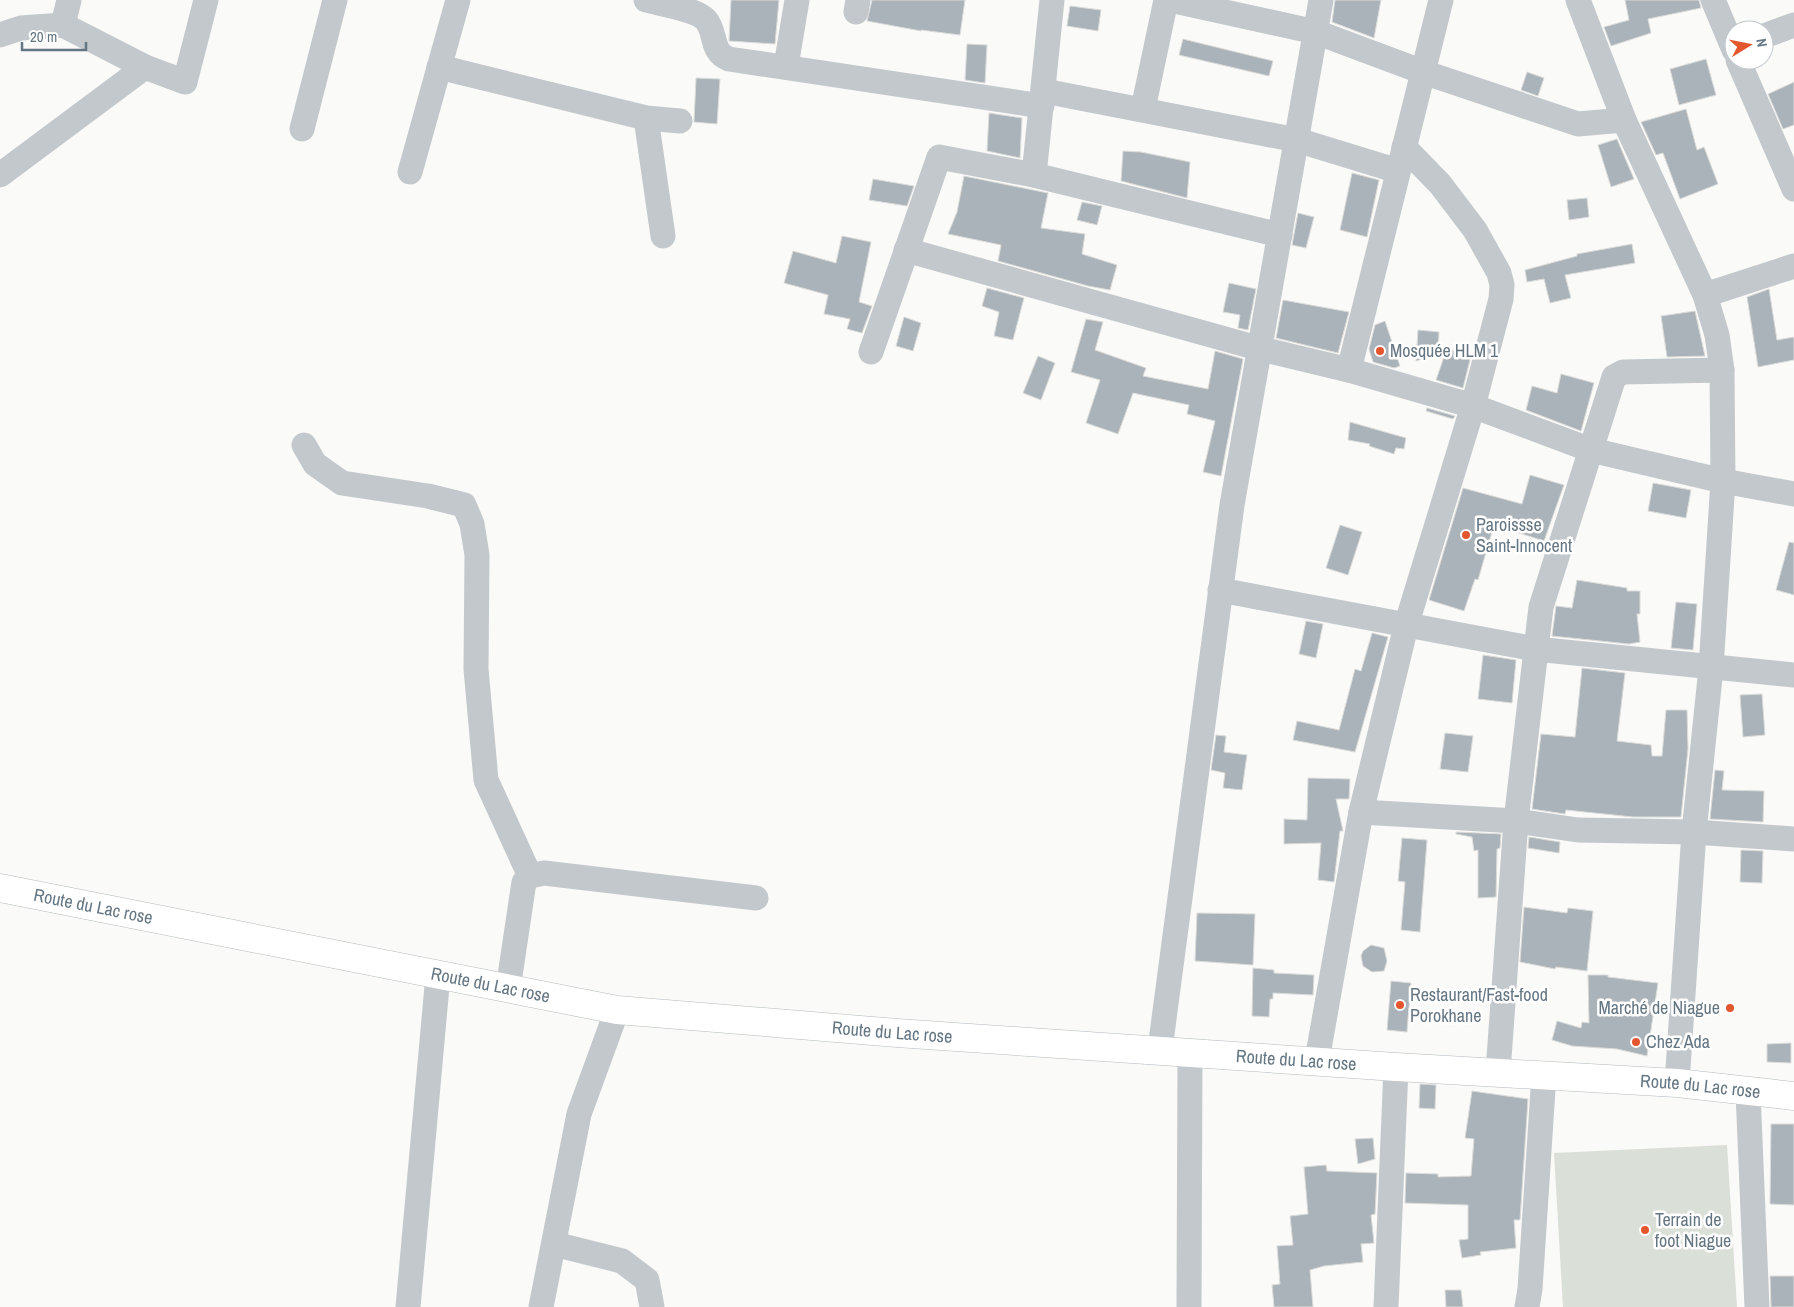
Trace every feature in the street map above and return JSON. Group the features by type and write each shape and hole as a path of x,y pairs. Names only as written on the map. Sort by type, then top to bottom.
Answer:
{"main road":[{"name":"Route du Lac rose","path":"0,888 617,1010 897,1033 1677,1083 1794,1096"}],"street":[{"path":"64,25 69,0"},
{"path":"0,35 22,28 64,25 145,67 185,82 206,0"},
{"path":"302,129 335,0"},
{"path":"410,172 458,0"},
{"path":"646,0 679,8 704,18 709,26 716,48 722,56 786,66 1143,109 1297,140 1398,171"},
{"path":"786,66 797,0"},
{"path":"1034,175 1052,0"},
{"path":"1143,109 1166,0"},
{"path":"1170,0 1316,32 1423,72 1578,124 1624,120"},
{"path":"1160,1049 1232,505 1321,0"},
{"path":"1349,370 1442,0"},
{"path":"1578,0 1624,120 1705,295 1716,335 1722,370 1723,482 1710,668 1694,832 1677,1083"},
{"path":"1714,0 1724,24"},
{"path":"1774,32 1794,25"},
{"path":"0,175 145,67"},
{"path":"440,67 646,118 680,121"},
{"path":"1743,70 1794,189"},
{"path":"646,118 663,236"},
{"path":"1316,1060 1361,812 1406,626 1473,406 1501,299 1502,284 1499,273 1475,230 1440,184 1404,146"},
{"path":"871,352 940,157 1034,175 1280,235"},
{"path":"906,250 1261,349 1349,370 1473,406 1591,450 1723,482 1794,494"},
{"path":"1705,295 1794,266"},
{"path":"1498,1072 1516,821 1535,649 1544,596 1614,377 1618,373 1722,370"},
{"path":"304,445 315,464 342,483 428,496 464,505 472,524 477,555 476,669 486,780 530,876"},
{"path":"1220,590 1535,649 1710,668 1794,674"},
{"path":"1361,812 1516,821 1578,830 1694,832 1794,839"},
{"path":"508,989 524,882 530,876 544,873 756,898"},
{"path":"408,1307 438,975"},
{"path":"542,1307 579,1114 617,1010"},
{"path":"1189,1307 1190,1051"},
{"path":"1386,1307 1396,1066"},
{"path":"1527,1307 1530,1289 1544,1074"},
{"path":"1748,1092 1757,1307"},
{"path":"554,1244 622,1261 646,1280 652,1307"}],"shaded area":[{"name":"Terrain de foot Niague","path":"1727,1145 1737,1307 1563,1307 1554,1153"}],"building":[{"path":"731,0 779,0 775,44 729,41"},
{"path":"872,0 965,0 960,35 921,31 867,21"},
{"path":"1335,0 1381,0 1374,38 1332,22"},
{"path":"1625,0 1699,0 1701,8 1648,19 1651,33 1611,46 1604,27 1629,20"},
{"path":"1070,6 1101,10 1098,31 1067,26"},
{"path":"1183,39 1273,61 1269,76 1179,55"},
{"path":"967,44 987,45 985,83 965,80"},
{"path":"1706,59 1716,95 1679,105 1670,69"},
{"path":"1527,72 1544,78 1538,96 1521,90"},
{"path":"696,78 720,79 717,124 694,122"},
{"path":"1794,82 1794,125 1783,129 1768,94"},
{"path":"1686,109 1697,150 1704,147 1718,184 1680,199 1663,153 1656,155 1641,122"},
{"path":"989,113 1022,118 1020,158 987,151"},
{"path":"1617,139 1634,179 1611,187 1598,145"},
{"path":"1123,151 1141,152 1190,162 1187,198 1121,181"},
{"path":"1352,173 1379,180 1367,237 1340,230"},
{"path":"964,176 1048,193 1041,228 1085,234 1082,254 1117,265 1110,290 1088,286 998,261 1001,245 948,234 957,212"},
{"path":"873,179 914,186 907,206 869,200"},
{"path":"1587,198 1589,217 1569,220 1567,200"},
{"path":"1082,202 1102,206 1097,225 1077,220"},
{"path":"1298,213 1314,217 1306,248 1292,245"},
{"path":"842,236 871,242 859,302 872,306 862,333 847,329 850,319 824,314 828,295 784,283 793,251 836,263"},
{"path":"1632,244 1635,263 1565,275 1571,298 1550,303 1544,279 1527,282 1525,270 1577,256 1577,254"},
{"path":"1229,283 1256,289 1248,330 1238,328 1240,315 1223,312"},
{"path":"987,288 1024,298 1013,340 994,336 999,312 982,306"},
{"path":"1769,289 1777,340 1794,337 1794,360 1758,367 1747,297"},
{"path":"1283,300 1349,312 1338,353 1276,338"},
{"path":"1695,311 1705,356 1667,357 1661,316"},
{"path":"904,317 921,323 913,351 896,346"},
{"path":"1086,319 1103,322 1095,350 1146,368 1143,376 1208,389 1215,351 1243,359 1221,476 1203,472 1215,421 1187,414 1189,405 1133,393 1118,434 1086,423 1100,380 1071,372"},
{"path":"1385,321 1400,366 1394,368 1373,362 1369,349 1375,325"},
{"path":"1418,330 1439,332 1438,354 1416,361"},
{"path":"1447,348 1471,356 1463,388 1436,380"},
{"path":"1038,356 1055,363 1041,400 1023,393"},
{"path":"1561,374 1594,383 1581,431 1526,410 1532,386 1557,393"},
{"path":"1427,408 1455,416 1453,419 1426,411"},
{"path":"1350,422 1406,438 1404,449 1396,448 1394,454 1369,446 1370,444 1348,440"},
{"path":"1530,475 1564,485 1544,541 1494,525 1478,580 1475,579 1464,611 1429,600 1463,488 1522,504"},
{"path":"1653,483 1691,490 1686,518 1648,511"},
{"path":"1340,525 1362,532 1348,575 1326,568"},
{"path":"1789,542 1794,543 1794,595 1776,590"},
{"path":"1577,580 1627,588 1627,591 1640,591 1640,614 1637,614 1640,642 1629,644 1552,636 1556,606 1572,608"},
{"path":"1676,602 1697,604 1693,650 1671,648"},
{"path":"1306,621 1323,624 1316,658 1299,654"},
{"path":"1372,633 1388,637 1355,752 1293,740 1297,721 1339,730 1355,669 1361,671"},
{"path":"1483,655 1516,660 1512,703 1478,699"},
{"path":"1582,668 1625,673 1617,741 1651,745 1652,756 1662,756 1666,710 1687,710 1688,749 1681,817 1633,817 1566,810 1565,814 1532,809 1541,734 1575,737"},
{"path":"1762,694 1765,735 1743,737 1740,695"},
{"path":"1445,733 1473,736 1468,772 1440,769"},
{"path":"1216,735 1226,736 1224,752 1247,755 1242,790 1223,788 1225,773 1211,770"},
{"path":"1715,770 1724,771 1722,790 1764,791 1763,822 1710,819"},
{"path":"1308,778 1350,779 1349,799 1336,799 1343,831 1340,831 1334,882 1318,880 1321,843 1284,844 1284,819 1307,820"},
{"path":"1456,832 1501,834 1500,848 1497,849 1496,897 1478,898 1478,850 1474,851 1472,837 1456,834"},
{"path":"1529,837 1560,842 1559,853 1528,848"},
{"path":"1402,838 1427,840 1420,932 1401,930 1405,882 1398,881"},
{"path":"1741,850 1763,851 1762,883 1740,882"},
{"path":"1524,907 1567,913 1568,908 1593,911 1587,971 1556,967 1555,969 1520,962"},
{"path":"1197,913 1255,914 1253,965 1195,961"},
{"path":"1371,945 1384,948 1387,961 1384,971 1372,972 1363,966 1361,956 1363,951"},
{"path":"1253,968 1274,970 1274,973 1314,975 1313,995 1273,993 1273,999 1270,999 1269,1017 1252,1016"},
{"path":"1588,975 1608,975 1608,977 1658,983 1647,1056 1617,1049 1572,1046 1552,1040 1557,1021 1581,1028 1582,1022 1589,1023"},
{"path":"1391,981 1411,983 1407,1032 1387,1030"},
{"path":"1791,1043 1791,1063 1767,1062 1767,1044"},
{"path":"1420,1084 1436,1085 1435,1109 1419,1108"},
{"path":"1472,1091 1528,1099 1520,1220 1514,1220 1516,1248 1480,1252 1481,1255 1462,1258 1459,1240 1468,1239 1468,1205 1405,1203 1406,1173 1438,1174 1438,1177 1471,1176 1474,1139 1465,1138"},
{"path":"1771,1124 1794,1124 1794,1205 1770,1204"},
{"path":"1373,1138 1375,1159 1358,1164 1355,1139"},
{"path":"1326,1165 1327,1171 1377,1173 1375,1214 1371,1215 1374,1243 1361,1244 1363,1262 1324,1266 1310,1270 1313,1307 1274,1307 1272,1285 1280,1284 1277,1246 1293,1245 1290,1216 1308,1214 1304,1167"},
{"path":"1770,1276 1794,1276 1794,1307 1771,1307"},
{"path":"1445,1290 1461,1290 1463,1307 1446,1307"}],"place":[{"name":"Mosquée HLM 1","path":"1380,351"},
{"name":"Paroissse Saint-Innocent","path":"1466,535"},
{"name":"Restaurant/Fast-food Porokhane","path":"1400,1005"},
{"name":"Marché de Niague","path":"1730,1008"},
{"name":"Chez Ada","path":"1636,1042"},
{"name":"Terrain de foot Niague","path":"1645,1230"}]}
